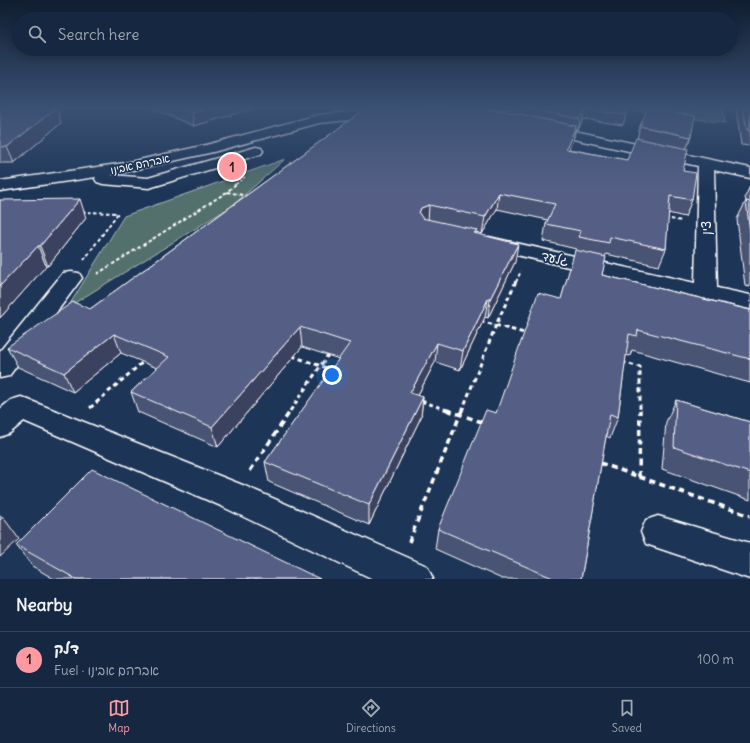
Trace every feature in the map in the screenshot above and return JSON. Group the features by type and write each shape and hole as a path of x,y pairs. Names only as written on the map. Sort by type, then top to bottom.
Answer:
{"street":[{"path":"0,186 70,177 148,183 284,142 286,136"},
{"path":"578,136 750,173"},
{"name":"צין","path":"706,164 706,292"},
{"name":"גלעד","path":"471,239 750,302"},
{"path":"0,369 82,277"},
{"path":"0,425 21,408 233,496 406,575"},
{"path":"658,532 750,560"}],"path":[{"path":"82,277 227,192 251,172"},
{"path":"227,192 249,196"},
{"path":"80,212 118,213 82,277"},
{"path":"661,217 706,225"},
{"path":"406,575 460,414 496,325 530,252"},
{"path":"474,319 534,336"},
{"path":"233,496 333,348"},
{"path":"284,353 336,371"},
{"path":"68,428 149,356"},
{"path":"617,361 640,367 639,477"},
{"path":"416,399 490,425"},
{"path":"594,461 750,516"}],"green space":[{"path":"285,159 232,206 68,307 124,216"}],"building":[{"path":"0,136 21,136 7,147 0,147"},
{"path":"328,136 572,136 566,149 627,160 636,138 688,149 683,171 696,173 692,200 670,196 666,249 610,237 609,243 579,237 581,231 546,224 555,204 499,193 485,217 429,205 421,208 419,213 422,218 477,230 474,233 518,244 490,299 488,299 463,351 437,343 410,393 423,397 369,505 265,462 350,343 300,327 212,427 131,392 169,357 114,334 64,373 7,347 73,302 90,309"},
{"path":"80,199 40,246 38,246 0,286 0,200"},
{"path":"746,201 750,202 750,233"},
{"path":"575,250 606,257 602,275 750,310 750,359 638,330 637,336 629,334 618,417 610,414 581,579 555,579 438,529 486,410 496,413 538,293 561,299"},
{"path":"676,400 750,422 750,473 674,447"},
{"path":"92,469 320,579 76,579 16,545"}],"place":[{"name":"דלק","path":"232,167"}]}
